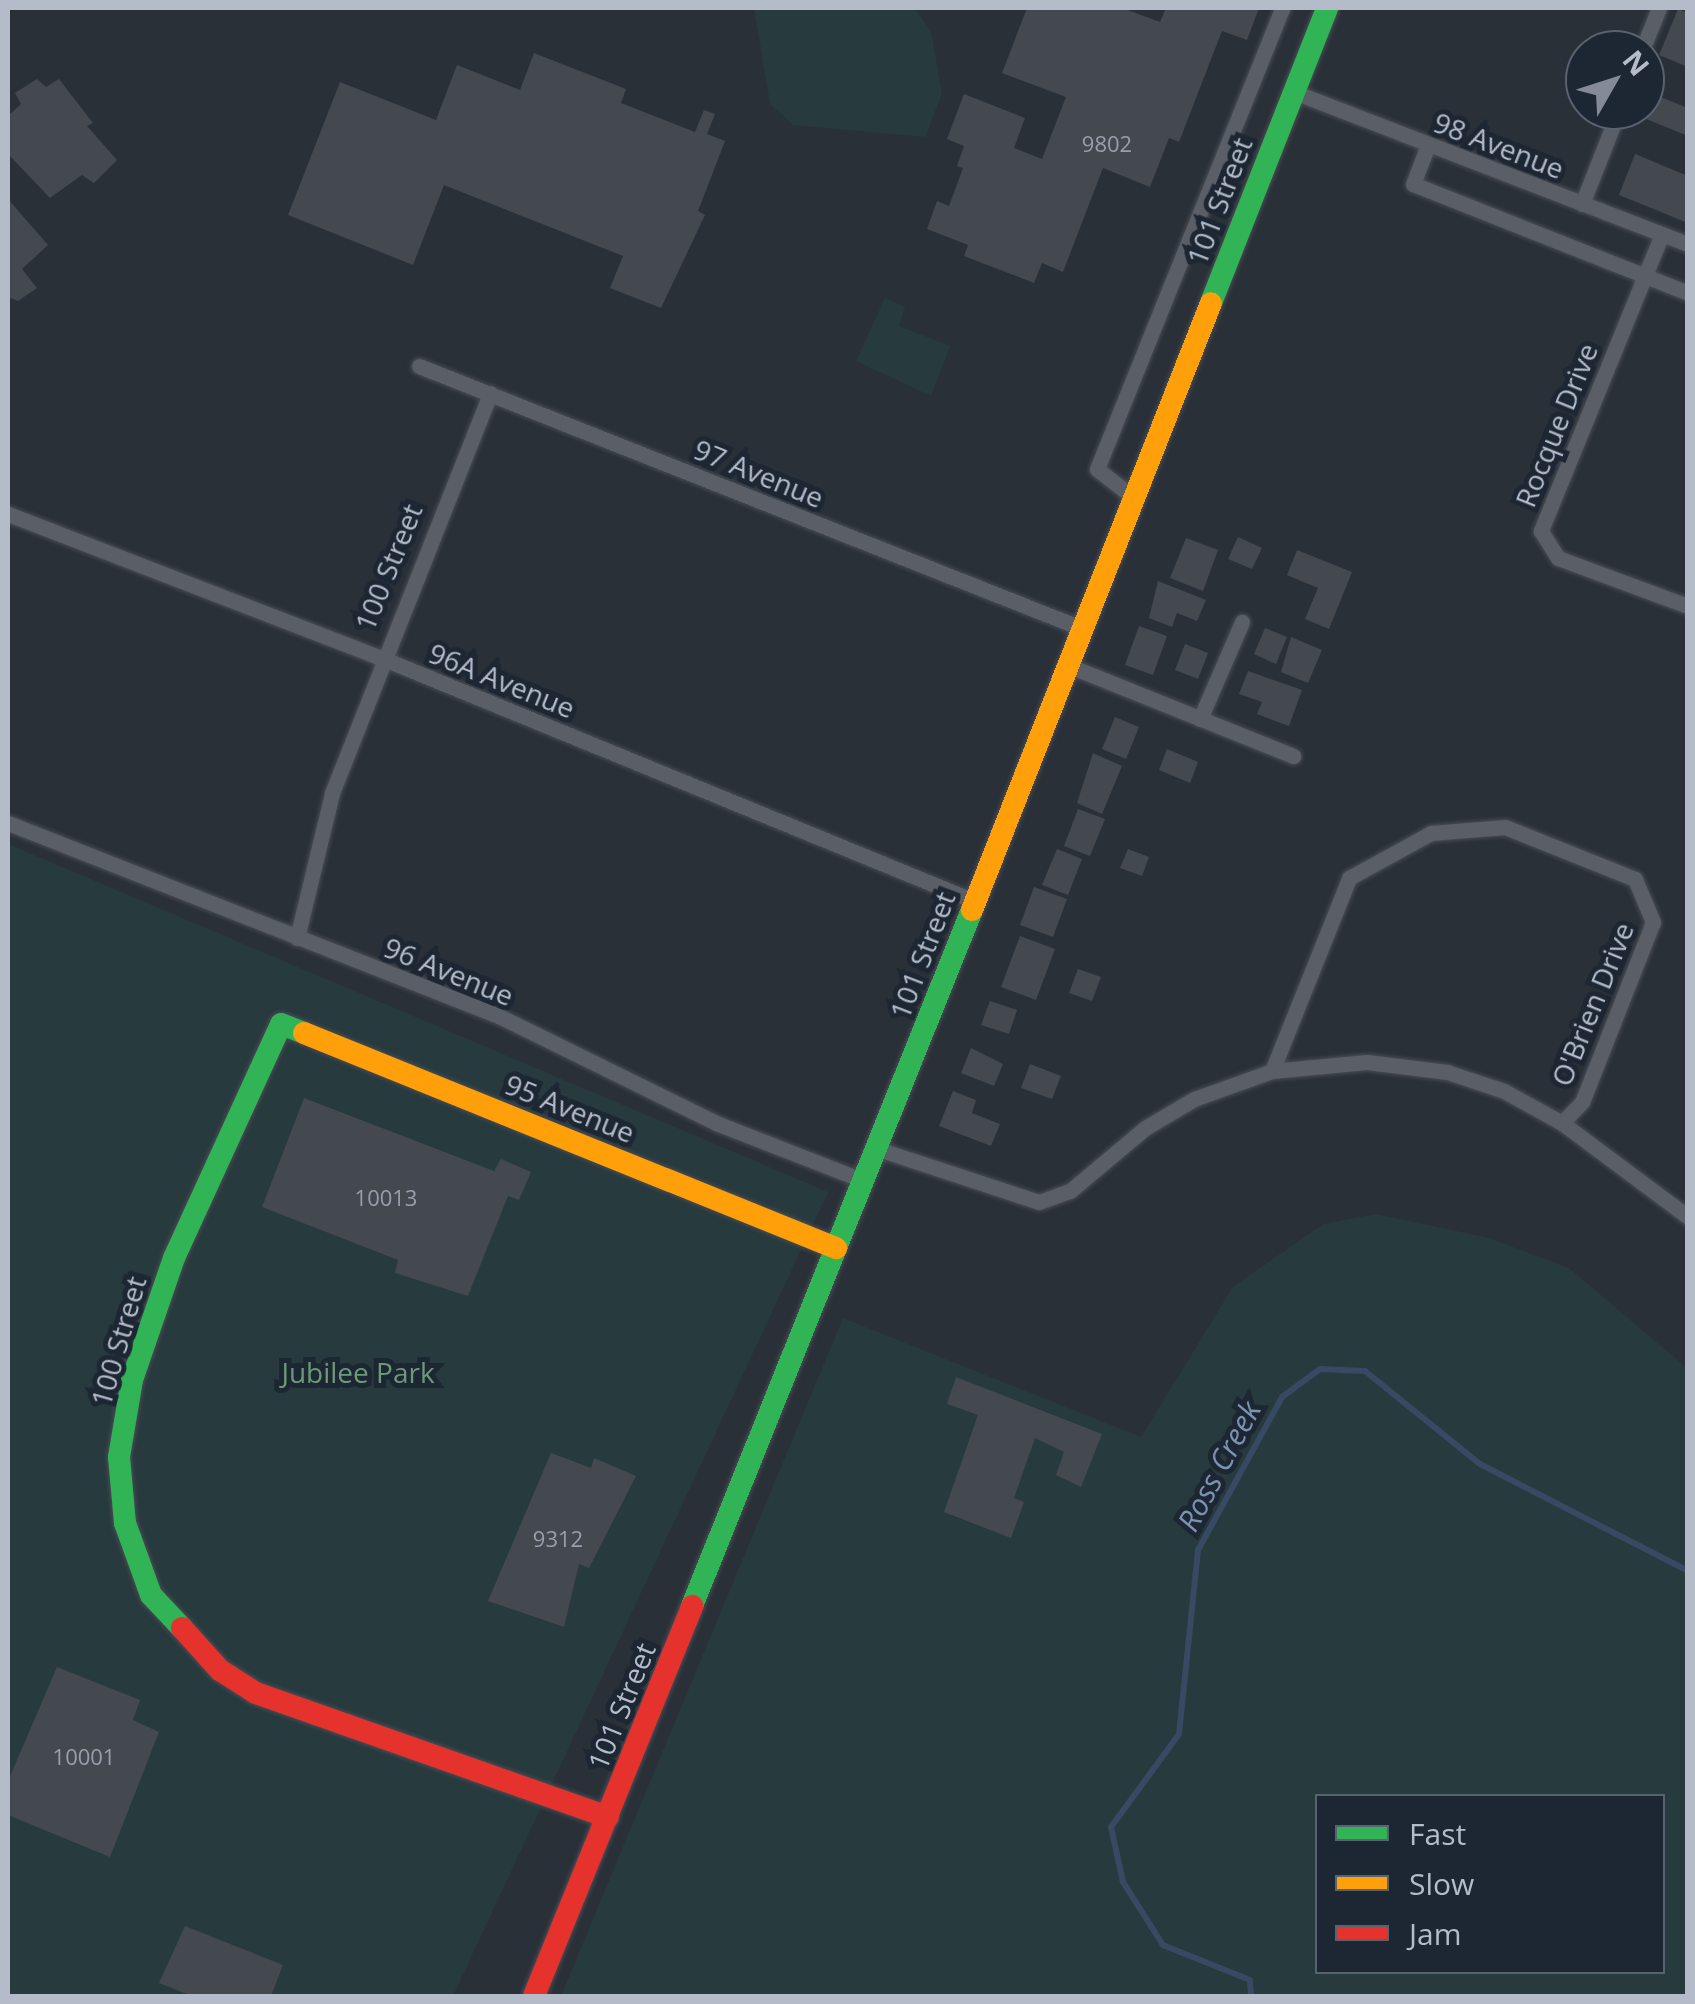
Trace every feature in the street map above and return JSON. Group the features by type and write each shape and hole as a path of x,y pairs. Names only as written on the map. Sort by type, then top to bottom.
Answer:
{"street":[{"path":"1134,498 1097,469 1282,8"},
{"name":"101 Street","path":"534,1996 878,1149 1327,8"},
{"name":"98 Avenue","path":"1294,92 1688,244"},
{"path":"1582,204 1611,130"},
{"path":"1428,145 1412,184 1688,293"},
{"name":"Rocque Drive","path":"1662,234 1541,531 1558,558 1688,606"},
{"name":"97 Avenue","path":"419,366 1081,628"},
{"name":"100 Street","path":"296,938 332,793 490,393"},
{"name":"96A Avenue","path":"8,514 384,659 974,901"},
{"path":"1200,719 1242,622"},
{"path":"1066,665 1292,756"},
{"name":"96 Avenue","path":"8,822 498,1016 716,1122 864,1181"},
{"name":"O'Brien Drive","path":"1272,1071 1349,878 1431,833 1505,826 1635,880 1653,922 1582,1102 1562,1123"},
{"name":"100 Street","path":"281,1024 174,1258 132,1380 119,1490 151,1595 208,1659 256,1692 302,1714 608,1817"},
{"name":"95 Avenue","path":"281,1024 836,1248"},
{"path":"878,1149 1039,1202 1070,1192 1169,1112 1272,1071 1367,1062 1418,1066 1504,1091 1562,1123 1688,1217"},
{"name":"101 Street","path":"517,1996 564,1920"}],"green space":[{"path":"754,8 914,8 931,31 942,94 925,137 793,125 770,104"},
{"path":"885,298 905,307 899,326 950,346 931,396 856,361"},
{"name":"Jubilee Park","path":"8,844 828,1192 453,1996 8,1996"},
{"path":"1376,1214 1489,1238 1569,1268 1687,1368 1687,1996 561,1996 843,1318 1141,1437 1233,1287 1323,1224"}],"building":[{"path":"1027,8 1122,8 1160,22 1166,8 1259,8 1247,40 1222,31 1179,142 1169,138 1150,187 1103,168 1063,272 1042,263 1034,283 964,256 968,245 927,229 937,201 949,206 963,168 957,166 964,146 947,139 964,94 1025,118 1014,148 1042,159 1066,97 1002,73"},
{"path":"1678,9 1688,13 1688,67 1665,57 1665,40"},
{"path":"534,53 626,89 621,103 695,132 704,110 715,114 707,134 725,141 698,211 705,215 661,308 610,288 623,256 444,185 413,265 288,215 340,82 436,120 457,65 520,90"},
{"path":"37,79 46,87 59,79 93,123 87,126 117,160 94,183 82,175 50,198 8,154 8,116 21,104 15,93"},
{"path":"1665,99 1688,108 1688,136 1665,127"},
{"path":"1635,154 1688,176 1688,223 1619,195"},
{"path":"8,199 48,245 22,269 37,288 18,301 8,297"},
{"path":"1238,537 1262,548 1252,569 1228,559"},
{"path":"1186,538 1218,550 1203,591 1170,578"},
{"path":"1297,550 1352,572 1329,629 1305,619 1318,588 1287,575"},
{"path":"1158,581 1206,600 1197,621 1177,613 1172,627 1149,618"},
{"path":"1139,626 1167,636 1153,675 1125,665"},
{"path":"1265,628 1287,637 1276,664 1254,654"},
{"path":"1291,637 1322,650 1308,683 1281,672"},
{"path":"1185,644 1208,653 1198,679 1175,670"},
{"path":"1248,671 1302,690 1289,726 1257,714 1262,702 1239,694"},
{"path":"1115,717 1139,727 1126,759 1102,749"},
{"path":"1167,749 1198,762 1190,783 1159,770"},
{"path":"1093,753 1122,766 1102,814 1077,803"},
{"path":"1078,809 1105,819 1090,856 1064,846"},
{"path":"1057,849 1082,859 1068,895 1042,885"},
{"path":"1128,849 1149,857 1142,876 1120,868"},
{"path":"1034,887 1067,899 1053,937 1020,925"},
{"path":"1020,936 1055,949 1036,1000 1001,987"},
{"path":"1078,969 1101,977 1092,1001 1069,993"},
{"path":"990,1001 1017,1010 1009,1034 981,1025"},
{"path":"971,1048 1003,1064 994,1086 961,1073"},
{"path":"1030,1064 1061,1076 1052,1099 1021,1088"},
{"path":"953,1091 976,1100 972,1113 1000,1124 991,1146 939,1126"},
{"path":"304,1098 494,1171 501,1159 531,1172 519,1200 508,1196 468,1296 395,1273 398,1260 262,1207"},
{"path":"956,1377 1102,1434 1081,1487 1056,1475 1064,1452 1035,1438 1014,1498 1024,1502 1011,1538 944,1512 978,1415 947,1404"},
{"path":"551,1453 591,1468 594,1458 636,1476 589,1568 579,1564 564,1627 488,1601"},
{"path":"57,1667 140,1700 133,1720 159,1732 110,1857 8,1815 8,1781"},
{"path":"185,1926 283,1965 271,1996 192,1996 159,1983"}],"waterway":[{"name":"Ross Creek","path":"1251,1996 1250,1980 1163,1945 1123,1882 1111,1827 1179,1734 1198,1550 1282,1397 1320,1369 1365,1371 1480,1464 1688,1571"}],"traffic: fast":[{"path":"1211,303 1327,8"},
{"path":"692,1606 972,910"},
{"path":"182,1628 151,1595 125,1523 119,1457 132,1380 174,1258 281,1024 304,1033"}],"traffic: slow":[{"path":"972,910 1211,303"},
{"path":"304,1033 836,1248"}],"traffic: jam":[{"path":"534,1996 692,1606"},
{"path":"182,1628 220,1670 256,1693 608,1817"}]}
